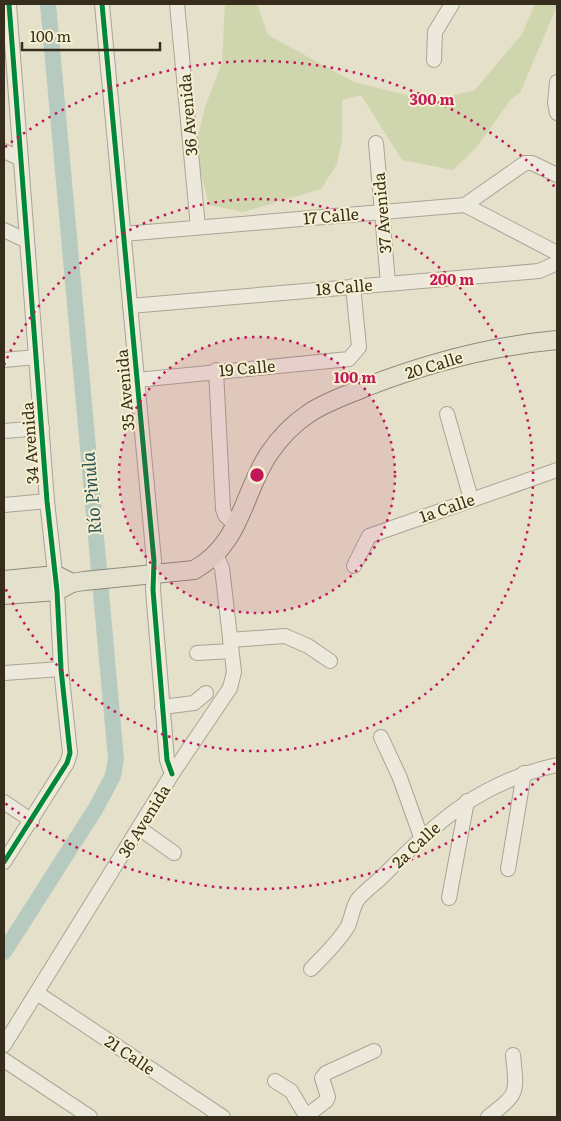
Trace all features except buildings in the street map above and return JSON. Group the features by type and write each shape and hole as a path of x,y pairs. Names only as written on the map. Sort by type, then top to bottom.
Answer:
{"main road":[{"name":"20 Calle","path":"4,595 67,583 194,570 216,555 236,526 257,474 269,454 280,438 308,414 342,396 449,359 498,347 557,340"},
{"name":"20 Calle","path":"4,580 67,583"}],"street":[{"name":"34 Avenida","path":"4,862 67,764 70,753 61,669 67,583 47,501 21,159 9,72 9,4"},
{"name":"35 Avenida","path":"102,4 154,561 153,575 162,707 167,760 172,774"},
{"name":"36 Avenida","path":"177,4 198,227"},
{"path":"434,60 435,32 452,4"},
{"path":"557,82 555,103 557,112"},
{"name":"37 Avenida","path":"376,144 388,283"},
{"path":"4,150 21,159"},
{"path":"557,175 532,163 525,162 464,205 557,253"},
{"name":"17 Calle","path":"123,234 464,205"},
{"path":"4,230 27,241"},
{"name":"18 Calle","path":"130,306 539,271 557,263"},
{"name":"19 Calle","path":"137,380 216,370 345,360 355,354 359,347 354,286"},
{"path":"4,360 36,357"},
{"path":"216,370 222,509 236,526"},
{"path":"447,414 471,499"},
{"path":"4,431 42,428"},
{"name":"1a Calle","path":"354,566 369,536 557,470"},
{"path":"4,505 47,501"},
{"name":"36 Avenida","path":"4,1045 172,774 230,688 234,672 222,568 216,555"},
{"path":"197,653 285,636 308,646 330,661"},
{"path":"4,673 61,669"},
{"path":"162,707 194,703 206,693"},
{"path":"381,737 400,778 421,837"},
{"name":"2a Calle","path":"311,968 338,941 349,924 357,899 421,837 467,801 500,783 524,773 557,764"},
{"path":"508,869 524,773"},
{"path":"449,898 467,801"},
{"path":"4,802 32,820"},
{"path":"139,828 174,853"},
{"name":"21 Calle","path":"37,993 223,1117"},
{"path":"275,1081 291,1091 306,1117 326,1101 328,1096 322,1078 326,1073 374,1051"},
{"path":"488,1117 512,1098 515,1092 513,1055"},
{"path":"4,1060 90,1117"}],"green space":[{"path":"225,4 257,4 268,35 354,82 426,100 474,91 522,34 535,4 557,4 557,6 520,93 512,98 476,148 453,170 402,160 361,95 342,100 342,139 337,164 321,189 243,212 209,205 195,150 205,107 222,63"}],"waterway":[{"name":"Río Pinula","path":"4,952 96,808 113,776 116,759 48,4"}],"cycle path":[{"path":"4,862 67,763 70,753 61,669 57,591 47,501 9,4"},
{"path":"102,4 154,561 153,590 167,760 172,774"}]}
